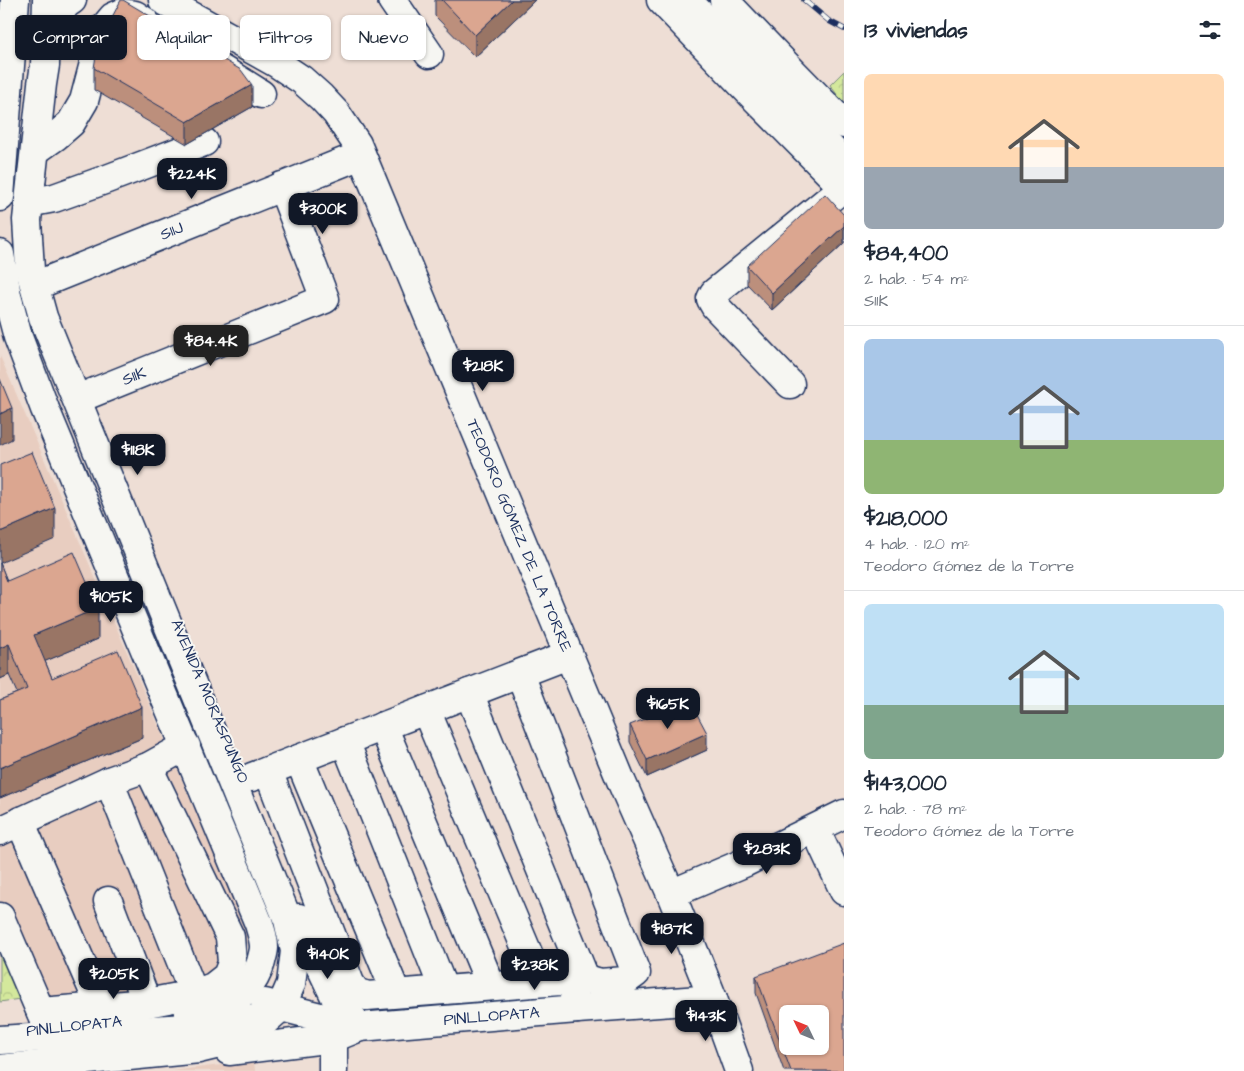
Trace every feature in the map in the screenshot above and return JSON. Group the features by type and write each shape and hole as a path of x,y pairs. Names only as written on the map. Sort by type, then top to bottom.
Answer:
{"street":[{"name":"AVENIDA MORASPUNGO","path":"15,0 25,86 39,148 31,215 32,254 37,285 82,397 254,782 308,938 337,1001 360,1027"},
{"path":"0,1040 230,1025 245,1020 269,1004 291,984 295,951 288,920 46,326 30,270 27,220 25,86 32,0"},
{"path":"51,8 66,4 72,0"},
{"name":"TEODORO GÓMEZ DE LA TORRE","path":"163,0 278,64 302,80 336,114 357,144 568,655 671,894 739,1071"},
{"path":"392,0 429,54"},
{"path":"661,0 844,188 714,293 711,299 715,306 790,384"},
{"path":"687,0 844,162"},
{"path":"709,0 844,142"},
{"path":"724,0 844,124"},
{"name":"AVENIDA MORASPUNGO","path":"1,180 25,86 51,8"},
{"path":"39,148 71,123 84,101 103,29 113,17 122,12 137,16"},
{"path":"207,60 261,94"},
{"path":"33,202 54,198 204,142"},
{"name":"S11J","path":"37,285 361,155"},
{"name":"S11K","path":"82,397 324,298 282,186"},
{"path":"0,254 6,296 18,337 49,418 260,924 264,948 258,972 252,982 269,1004"},
{"path":"520,674 636,973 625,981 600,983 575,975 534,970 490,982 444,990 367,996 356,992 254,782 299,758 568,655"},
{"path":"469,693 585,978"},
{"path":"426,710 534,970"},
{"path":"383,726 490,982"},
{"path":"345,741 444,990"},
{"path":"100,1006 10,826 109,781 148,766 186,746"},
{"path":"299,758 396,993"},
{"path":"0,917 44,1020 100,1006 147,1003 194,994 213,988 226,976 232,963 230,937 148,766"},
{"path":"109,781 194,994"},
{"path":"671,894 746,862 844,814"},
{"path":"815,829 844,891"},
{"path":"108,902 147,1003"},
{"name":"AVENIDA MORASPUNGO","path":"269,1004 304,987 310,963 308,938"},
{"path":"490,982 568,981 573,987 577,1009"},
{"name":"PINLLOPATA","path":"41,1071 100,1068 333,1038 360,1027 713,1000"},
{"name":"PINLLOPATA","path":"0,1033 44,1020 205,1012 231,1004 269,1004 360,1027"},
{"path":"0,1068 199,1049 232,1041 256,1030 269,1004"},
{"name":"PINLLOPATA","path":"229,1051 244,1047 271,1032 269,1004"},
{"path":"333,1038 333,1071"}],"shaded area":[{"path":"0,356 248,934 246,958 235,980 34,1019 0,944"},
{"path":"254,1061 255,1071 171,1071"}],"green space":[{"path":"844,71 844,104 830,85"},
{"path":"0,944 26,998 0,1002"}],"building":[{"path":"121,0 123,0 148,15 137,15 137,60 224,60 241,70 252,85 187,122 94,68 95,60 127,60 127,15 113,15"},
{"path":"442,0 512,0 475,35"},
{"path":"825,194 844,215 844,226 772,293 747,266"},
{"path":"0,379 12,408 0,414"},
{"path":"32,452 55,508 0,532 0,465"},
{"path":"74,552 98,608 34,635 52,678 118,650 142,707 0,768 0,700 27,689 9,644 0,648 0,563 7,581"},
{"path":"690,701 707,733 647,760 630,725"},
{"path":"844,943 844,1071 791,1071 785,1055 829,1055 829,1005 779,1005 779,1038 756,976"}],"railway":[{"path":"804,0 829,21 844,29"}]}
